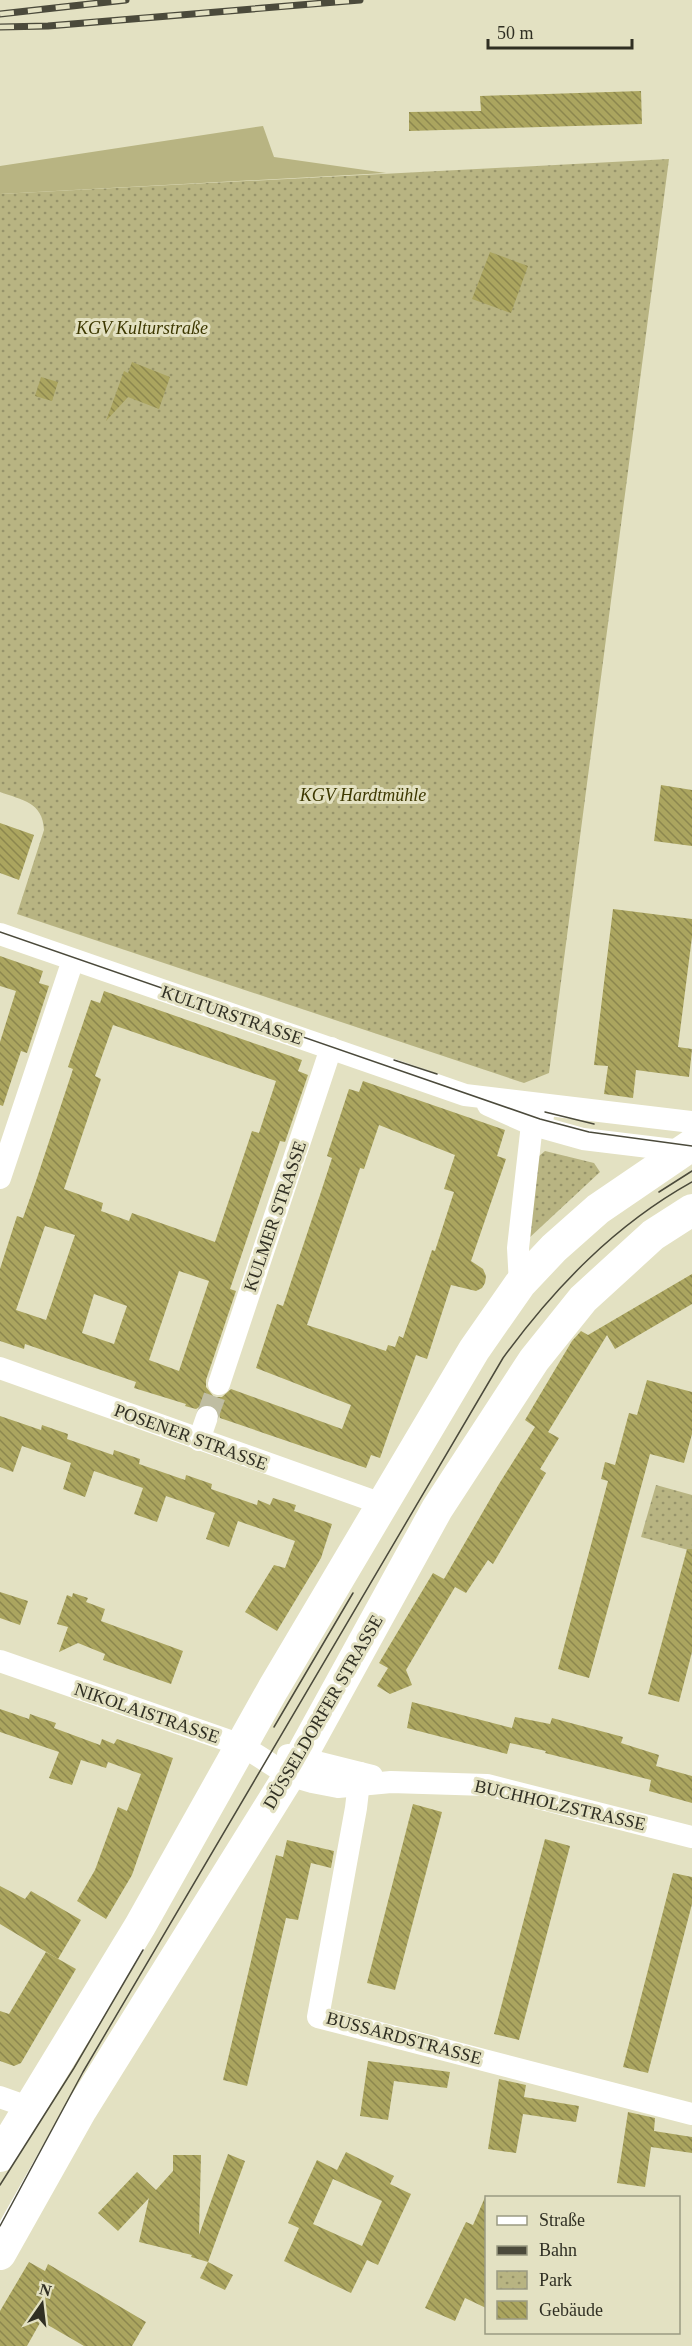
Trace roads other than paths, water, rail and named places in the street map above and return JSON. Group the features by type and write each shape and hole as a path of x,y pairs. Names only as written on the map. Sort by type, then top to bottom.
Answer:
{"main road":[{"path":"0,2156 140,1926 241,1745 474,1350 520,1284 555,1248 598,1209 690,1143"},
{"name":"DÜSSELDORFER STRASSE","path":"0,2254 81,2110 294,1766 437,1509 534,1360 583,1299 653,1235 692,1210"}],"street":[{"name":"KULTURSTRASSE","path":"0,934 472,1096 533,1125 583,1139 690,1143"},
{"path":"0,1178 74,960"},
{"name":"KULMER STRASSE","path":"219,1383 331,1048"},
{"name":"KULTURSTRASSE","path":"472,1096 556,1106 690,1143"},
{"path":"520,1284 518,1248 533,1125 556,1106"},
{"name":"POSENER STRASSE","path":"0,1368 382,1504"},
{"path":"199,1440 207,1417"},
{"name":"NIKOLAISTRASSE","path":"0,1661 241,1745 294,1766"},
{"name":"BUCHHOLZSTRASSE","path":"294,1766 339,1787 359,1780 487,1785 692,1837"},
{"name":"BUSSARDSTRASSE","path":"359,1780 318,2017 692,2114"},
{"path":"0,2097 31,2108"}],"tunnel":[{"path":"207,1417 219,1384"}],"tram line":[{"path":"0,932 540,1119 589,1132 692,1146"},
{"path":"394,1060 437,1074"},
{"path":"545,1112 594,1124"},
{"path":"659,1192 692,1171"},
{"path":"0,2226 83,2072 503,1358 565,1282 588,1260 637,1218 692,1182"},
{"path":"274,1727 353,1593"},
{"path":"0,2185 74,2068 143,1950"}],"railway":[{"path":"0,14 126,0"},
{"path":"0,27 48,26 360,0"}],"park label":[{"name":"KGV Kulturstraße","path":"142,328"},
{"name":"KGV Hardtmühle","path":"363,795"}]}
